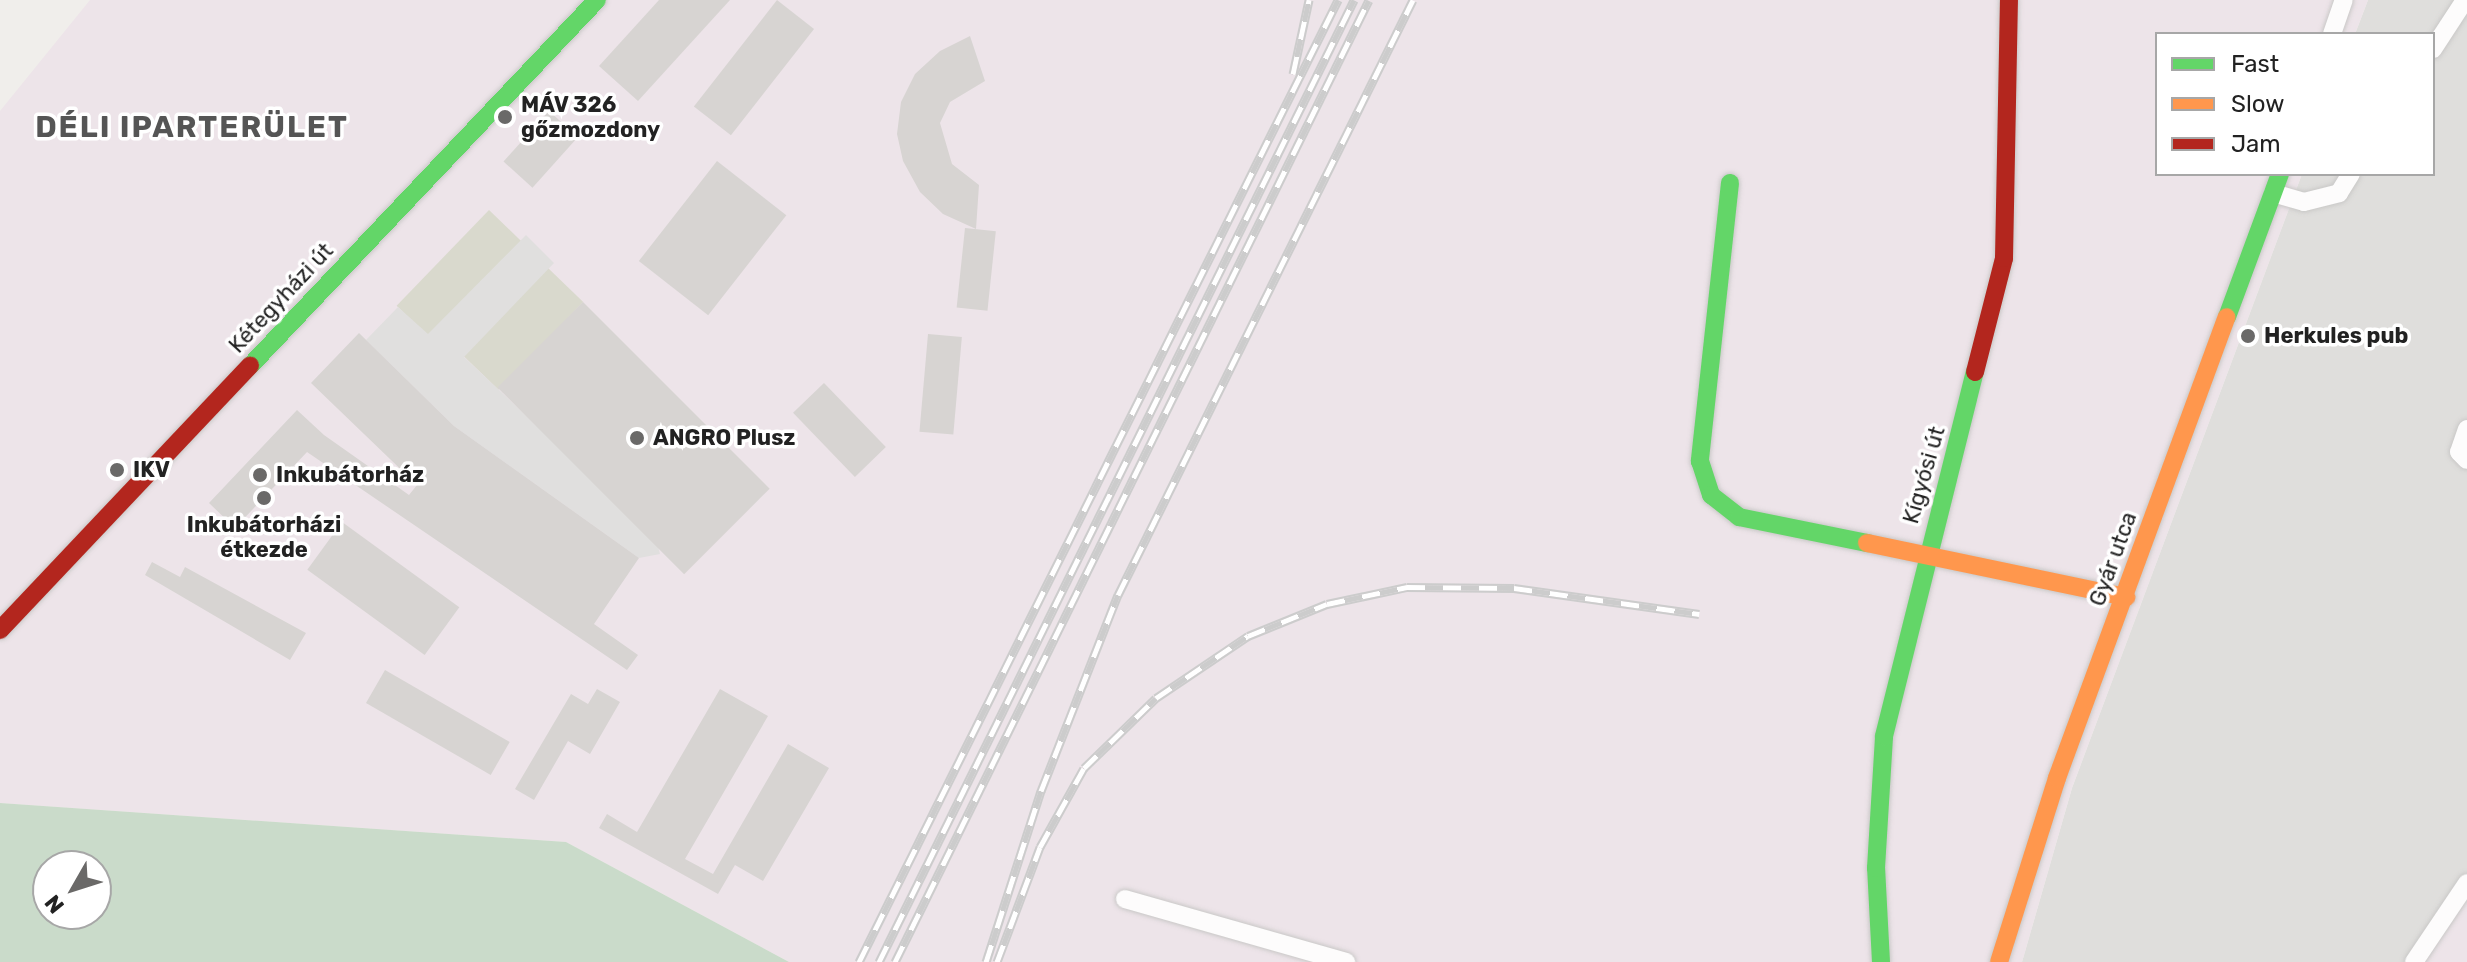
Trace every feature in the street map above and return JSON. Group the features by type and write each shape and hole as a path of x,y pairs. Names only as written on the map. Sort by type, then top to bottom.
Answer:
{"street":[{"name":"Kétegyházi út","path":"0,630 597,0"},
{"name":"Kígyósi út","path":"1881,962 1876,868 1884,736 2004,258 2009,0"},
{"path":"2333,32 2344,0"},
{"path":"2435,46 2465,0"},
{"name":"Gyár utca","path":"1999,962 2057,778 2279,176"},
{"path":"2273,193 2304,202 2339,193 2350,176"},
{"path":"1730,183 1700,461 1711,495 1739,517 2126,597"},
{"path":"2467,429 2459,452 2467,460"},
{"path":"2414,962 2467,883"},
{"path":"1125,899 1346,962"}],"shaded area":[{"path":"90,0 2368,0 2356,32 2155,32 2155,176 2301,176 2072,788 2022,962 789,962 566,842 0,803 0,111"},
{"path":"2368,0 2467,0 2467,873 2409,962 2022,962 2072,788 2301,176 2435,176 2435,32 2356,32"},
{"path":"489,210 521,241 429,337 397,306"},
{"path":"526,235 554,263 464,357 656,538 660,554 639,558 454,426 366,340 398,307 428,334"},
{"path":"548,268 583,302 498,390 463,356"},
{"path":"2467,873 2467,962 2409,962"}],"green space":[{"path":"0,803 566,842 789,962 0,962"}],"building":[{"path":"659,0 730,0 638,101 599,66"},
{"path":"777,0 814,29 731,135 694,106"},
{"path":"970,36 985,81 950,102 940,123 952,164 979,185 976,229 943,214 920,192 903,161 897,134 901,102 915,74 940,51"},
{"path":"549,111 578,137 532,188 503,162"},
{"path":"717,161 786,215 708,315 639,261"},
{"path":"965,228 996,231 987,311 957,308"},
{"name":"ANGRO Plusz","path":"583,302 770,489 684,574 497,388"},
{"path":"359,333 454,426 639,558 594,624 638,655 627,670 307,452 235,528 209,503 297,410 324,435 409,495 417,485 311,383"},
{"path":"928,334 962,337 953,435 919,432"},
{"path":"824,383 886,447 855,477 793,413"},
{"path":"342,522 459,607 425,655 307,570"},
{"path":"152,562 180,577 185,567 306,633 290,660 145,575"},
{"path":"385,670 510,742 491,775 366,703"},
{"path":"597,689 620,702 590,754 568,741 534,800 515,789 571,694 588,704"},
{"path":"720,689 768,716 685,859 713,874 788,744 829,768 763,881 735,865 718,894 599,828 607,814 637,832"}],"railway":[{"path":"1293,74 1309,0"},
{"path":"859,962 1338,0"},
{"path":"879,962 1354,0"},
{"path":"895,962 1369,0"},
{"path":"986,962 1041,791 1118,595 1413,0"},
{"path":"997,962 1040,847 1084,768 1156,698 1248,636 1327,604 1407,587 1514,588 1699,614"}],"traffic: fast":[{"path":"250,366 597,0"},
{"path":"2227,317 2279,176"},
{"path":"1730,183 1700,461 1711,495 1739,517 1867,543"},
{"path":"1881,962 1876,868 1884,736 1975,372"}],"traffic: slow":[{"path":"1999,962 2057,778 2227,317"},
{"path":"1867,543 2126,597"}],"traffic: jam":[{"path":"1975,372 2004,258 2009,0"},
{"path":"0,630 250,366"}],"place":[{"name":"MÁV 326 gőzmozdony","path":"505,117"},
{"name":"Herkules pub","path":"2248,336"},
{"name":"ANGRO Plusz","path":"637,438"},
{"name":"IKV","path":"117,470"},
{"name":"Inkubátorház","path":"260,475"},
{"name":"Inkubátorházi étkezde","path":"264,498"}],"district":[{"name":"DÉLI IPARTERÜLET","path":"192,127"}]}
